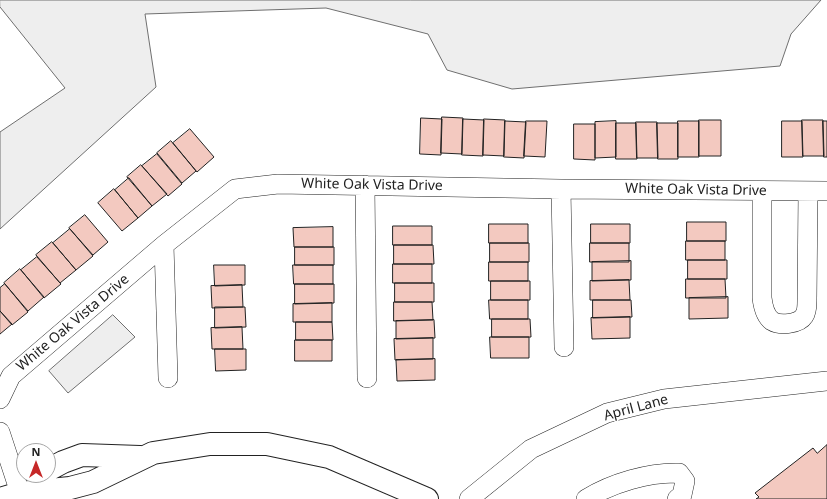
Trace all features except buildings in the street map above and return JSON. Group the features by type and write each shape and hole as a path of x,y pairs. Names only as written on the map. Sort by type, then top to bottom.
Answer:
{"street":[{"name":"White Oak Vista Drive","path":"0,399 11,376 164,246 235,189 278,184 561,189 827,191"},
{"path":"365,185 367,378"},
{"path":"561,189 564,347"},
{"path":"762,191 763,302 766,314 772,321 783,324 799,321 804,317 806,312 808,301 808,192"},
{"path":"164,246 168,378"},
{"name":"April Lane","path":"469,499 531,449 607,413 664,399 827,381"},
{"path":"0,432 14,497"},
{"path":"14,497 70,488 93,482 153,453 210,444 267,444 329,457 427,499"},
{"path":"56,465 82,455 144,457"},
{"path":"586,499 600,491 649,475 679,473 685,481 682,495 677,499"},
{"path":"14,497 31,483"}],"shaded area":[{"path":"0,0 821,0 791,34 780,66 512,89 447,70 428,34 326,8 145,14 156,87 0,229 0,132 65,88 0,7"},
{"path":"113,315 135,337 68,393 49,371"}]}
